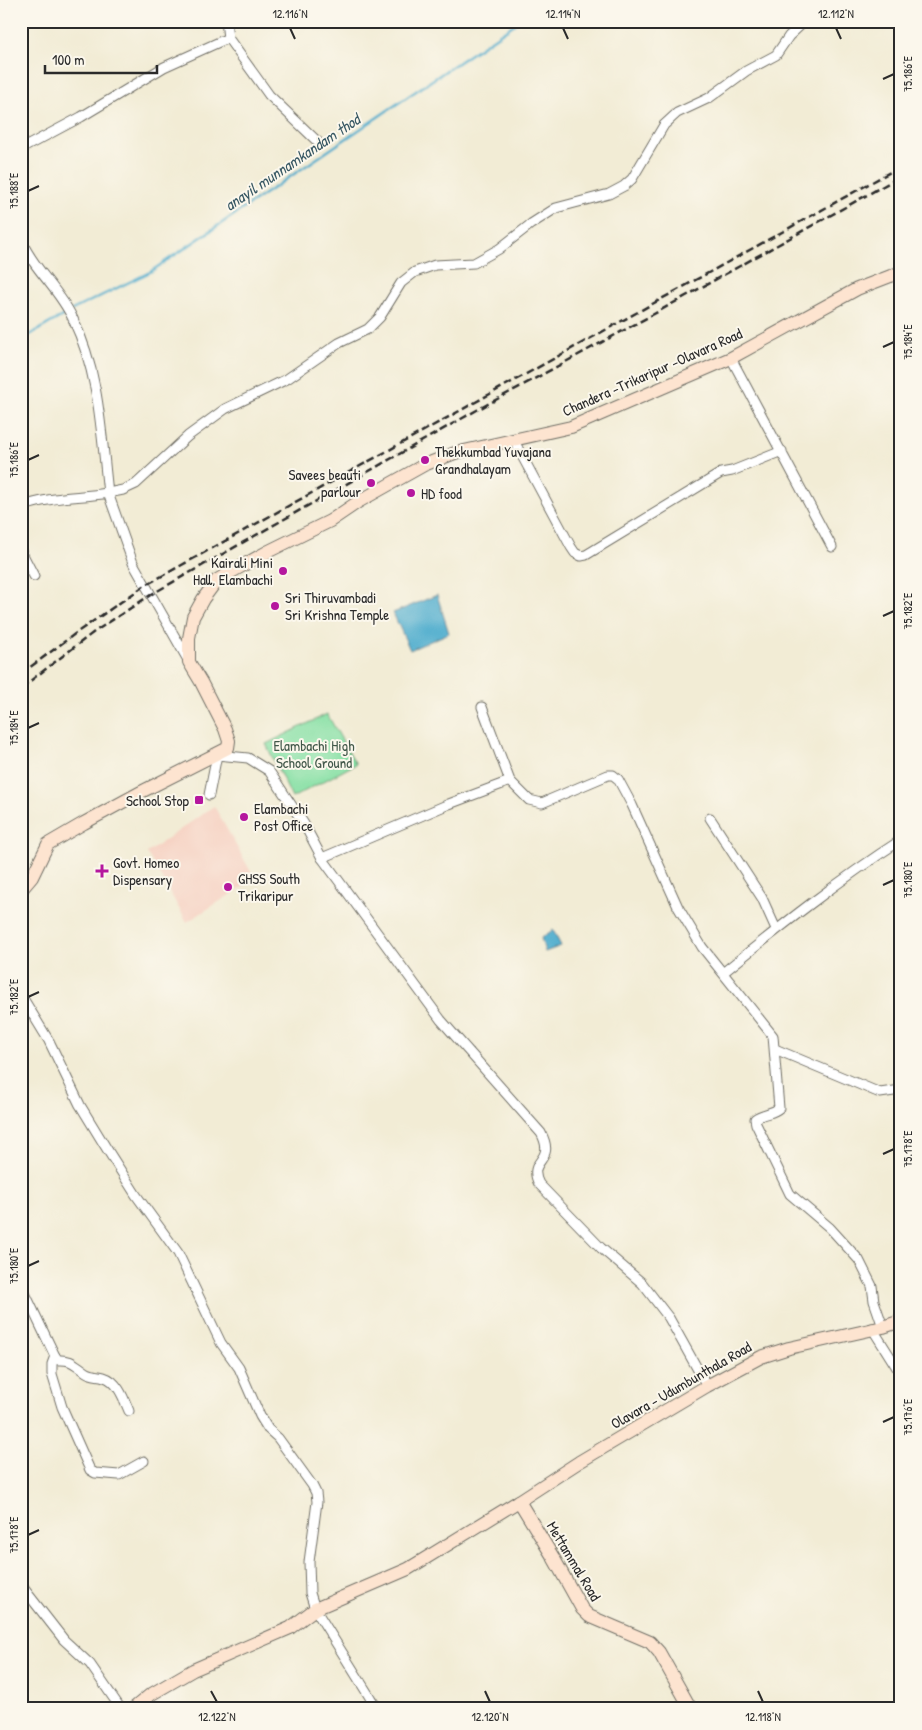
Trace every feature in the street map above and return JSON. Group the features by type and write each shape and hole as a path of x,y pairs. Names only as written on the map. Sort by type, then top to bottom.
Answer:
{"main road":[{"name":"Chandera -Trikaripur -Olavara Road","path":"189,662 189,638 193,617 217,580 267,552 330,521 358,502 424,465 455,453 571,427 732,358 858,289 901,272"},
{"path":"21,890 32,877 48,844 143,791 228,748 229,741 225,729 189,662"},
{"name":"Olavara - Udumbunthala Road","path":"133,1709 192,1670 290,1628 315,1609 408,1568 519,1501 578,1462 707,1386 761,1357 788,1348 901,1321"},
{"name":"Mettammal Road","path":"519,1501 554,1557 582,1610 588,1616 650,1642 659,1652 691,1709"}],"street":[{"path":"226,21 228,38 269,95 320,144"},
{"path":"21,507 59,497 88,497 123,490 136,484 188,436 225,409 287,379 339,343 368,329 380,318 401,283 415,272 435,265 474,263 499,249 556,208 609,194 624,186 632,180 664,125 677,113 709,98 746,71 776,54 789,36 805,21"},
{"path":"21,149 81,117 164,67 228,38"},
{"path":"21,240 34,264 61,297 91,364 97,392 108,493 133,563 189,662"},
{"path":"732,358 832,547"},
{"path":"514,441 571,547 581,556 586,555 720,473 740,468 782,450"},
{"path":"21,551 34,576"},
{"path":"482,706 510,782 529,800 542,803 608,775 613,775 618,779 632,805 678,907 702,947 724,972 773,1036 776,1049 779,1108 776,1111 759,1116 755,1119 756,1124 790,1194 830,1228 859,1260 872,1286 878,1328 901,1374"},
{"path":"209,795 217,755 248,758 269,772 304,824 322,858 441,1020 541,1133 546,1153 535,1171 539,1184 601,1248 642,1284 669,1318 707,1386"},
{"path":"322,858 449,804 510,782"},
{"path":"710,818 762,898 776,929"},
{"path":"724,972 776,929 860,866 901,840"},
{"path":"21,995 49,1041 80,1105 136,1195 178,1253 221,1342 239,1368 260,1416 268,1429 278,1438 316,1493 316,1512 309,1562 310,1592 315,1609 378,1709"},
{"path":"776,1049 880,1092 901,1090"},
{"path":"21,1285 58,1360 68,1359 92,1375 104,1376 110,1380 122,1394 129,1411"},
{"path":"55,1356 52,1364 52,1374 62,1407 90,1470 95,1473 119,1475 144,1461"},
{"path":"21,1585 64,1640 90,1664 121,1709"}],"shaded area":[{"path":"214,806 255,879 187,922 147,853"}],"green space":[{"name":"Elambachi High School Ground","path":"327,714 356,764 292,798 266,744"}],"water":[{"path":"437,595 449,633 410,650 393,613"},
{"path":"553,930 561,946 545,952 541,938"}],"waterway":[{"name":"anayil munnamkandam thod","path":"72,310 150,272 519,21"},
{"name":"anayil munnamkandam thod","path":"21,340 64,315"}],"railway":[{"path":"21,674 144,586 901,166"},
{"path":"21,688 94,632 152,594 477,410 901,176"}],"place":[{"name":"Thekkumbad Yuvajana Grandhalayam","path":"425,460"},
{"name":"Savees beauti parlour","path":"371,483"},
{"name":"HD food","path":"411,493"},
{"name":"Kairali Mini Hall, Elambachi","path":"283,571"},
{"name":"Sri Thiruvambadi Sri Krishna Temple","path":"275,606"},
{"name":"School Stop","path":"199,800"},
{"name":"Elambachi Post Office","path":"244,817"},
{"name":"Govt. Homeo Dispensary","path":"102,871"},
{"name":"GHSS South Trikaripur","path":"228,887"}]}
